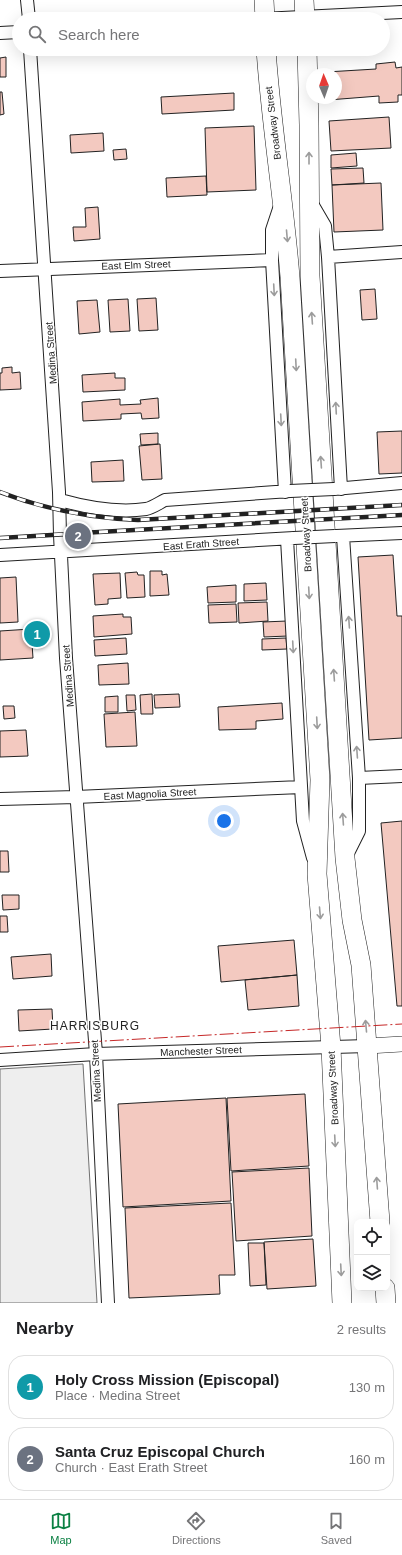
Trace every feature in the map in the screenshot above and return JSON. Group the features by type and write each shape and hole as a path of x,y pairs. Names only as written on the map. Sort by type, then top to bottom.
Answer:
{"main road":[{"path":"264,0 264,12"},
{"name":"Broadway Street","path":"267,56 272,124 283,197 290,277 320,780 317,874 331,1047 342,1303"},
{"name":"Broadway Street","path":"307,56 310,276 345,858 352,920 361,965 380,1219"},
{"path":"385,1291 386,1303"}],"street":[{"path":"27,0 28,12"},
{"path":"305,12 402,12"},
{"path":"0,33 12,32"},
{"name":"Medina Street","path":"31,56 46,268 60,500 60,552 66,658 96,1054 108,1303"},
{"name":"Broadway Street","path":"283,197 272,230 272,260 288,492"},
{"name":"Broadway Street","path":"309,197 325,226 328,257 337,489"},
{"path":"328,257 402,252"},
{"name":"East Elm Street","path":"0,271 272,260"},
{"path":"60,500 105,509 147,509 165,500 337,489 402,483"},
{"name":"East Erath Street","path":"0,555 402,533"},
{"path":"339,536 359,778 359,831 345,858"},
{"name":"Broadway Street","path":"291,539 300,787 303,821 317,874"},
{"path":"359,778 402,776"},
{"name":"East Magnolia Street","path":"0,799 300,787"},
{"name":"Manchester Street","path":"0,1060 96,1054 402,1044"}],"shaded area":[{"path":"83,1064 97,1303 0,1303 0,1069"}],"building":[{"path":"6,57 6,77 0,77 0,58"},
{"path":"395,62 396,68 402,67 402,95 398,95 398,102 379,103 379,96 342,99 342,71 376,69 376,64"},
{"path":"0,92 2,92 4,114 0,115"},
{"path":"234,93 234,110 162,114 161,97"},
{"path":"389,117 391,148 331,151 329,121"},
{"path":"254,126 256,190 207,192 205,128"},
{"path":"103,133 104,151 71,153 70,135"},
{"path":"126,149 127,159 114,160 113,150"},
{"path":"356,153 357,166 331,168 331,155"},
{"path":"363,168 364,183 332,185 331,169"},
{"path":"206,176 207,195 167,197 166,178"},
{"path":"381,183 383,230 334,232 332,185"},
{"path":"98,207 100,239 74,241 73,227 86,227 85,208"},
{"path":"375,289 377,319 362,320 360,290"},
{"path":"156,298 158,330 139,331 137,299"},
{"path":"128,299 130,331 110,332 108,300"},
{"path":"97,300 100,332 79,334 77,301"},
{"path":"12,367 12,373 20,372 21,389 0,390 0,373 2,373 2,368"},
{"path":"115,373 115,378 125,378 125,390 83,392 82,375"},
{"path":"158,398 159,418 142,419 141,413 121,414 121,419 83,421 82,402 120,399 120,405 141,404 140,400"},
{"path":"402,431 402,473 379,474 377,432"},
{"path":"158,433 158,444 141,445 140,434"},
{"path":"160,444 162,479 142,480 139,446"},
{"path":"123,460 124,481 92,482 91,462"},
{"path":"393,555 397,616 402,616 402,738 369,740 358,557"},
{"path":"150,571 162,571 162,575 167,574 169,595 150,596"},
{"path":"137,572 138,575 144,575 145,597 127,598 125,573"},
{"path":"120,573 121,598 108,599 108,604 95,605 93,574"},
{"path":"16,577 18,622 0,623 0,578"},
{"path":"266,583 267,600 244,601 244,584"},
{"path":"236,585 236,602 208,603 207,587"},
{"path":"267,602 268,621 239,623 238,603"},
{"path":"236,604 237,622 209,623 208,605"},
{"path":"123,614 123,617 131,617 132,634 94,637 93,616"},
{"path":"287,621 288,636 264,637 263,622"},
{"path":"31,629 33,658 0,660 0,631"},
{"path":"126,638 127,654 95,656 94,640"},
{"path":"286,638 287,649 262,650 262,639"},
{"path":"128,663 129,684 99,685 98,665"},
{"path":"152,694 153,714 141,714 140,695"},
{"path":"179,694 180,707 155,708 154,695"},
{"path":"126,695 135,695 136,710 127,711"},
{"path":"118,696 118,712 105,712 105,697"},
{"path":"282,703 283,719 256,721 256,729 219,730 218,707"},
{"path":"3,706 14,706 15,718 4,719"},
{"path":"135,712 137,746 106,747 104,714"},
{"path":"26,730 28,756 0,757 0,731"},
{"path":"402,821 402,1006 397,1006 381,823"},
{"path":"0,851 8,851 9,872 0,872"},
{"path":"2,895 19,895 19,909 3,910"},
{"path":"0,916 7,916 8,932 0,932"},
{"path":"294,940 297,975 221,982 218,946"},
{"path":"51,954 52,976 13,979 11,957"},
{"path":"297,975 299,1006 248,1010 245,980"},
{"path":"52,1009 53,1029 19,1031 18,1010"},
{"path":"305,1094 309,1166 231,1171 227,1098"},
{"path":"226,1098 231,1201 123,1207 118,1104"},
{"path":"309,1168 312,1236 236,1241 232,1172"},
{"path":"231,1203 235,1275 219,1275 220,1294 129,1298 125,1208"},
{"path":"313,1239 316,1286 267,1289 264,1242"},
{"path":"248,1243 264,1243 266,1285 250,1286"}],"railway":[{"path":"0,492 33,503 68,512 138,520 402,505"},
{"path":"81,533 402,515"},
{"path":"0,538 86,533"}],"power":[{"path":"0,1047 402,1024"}],"place":[{"name":"Santa Cruz Episcopal Church","path":"78,536"},
{"name":"Holy Cross Mission (Episcopal)","path":"37,634"}],"district":[{"name":"HARRISBURG","path":"95,1026"}]}
